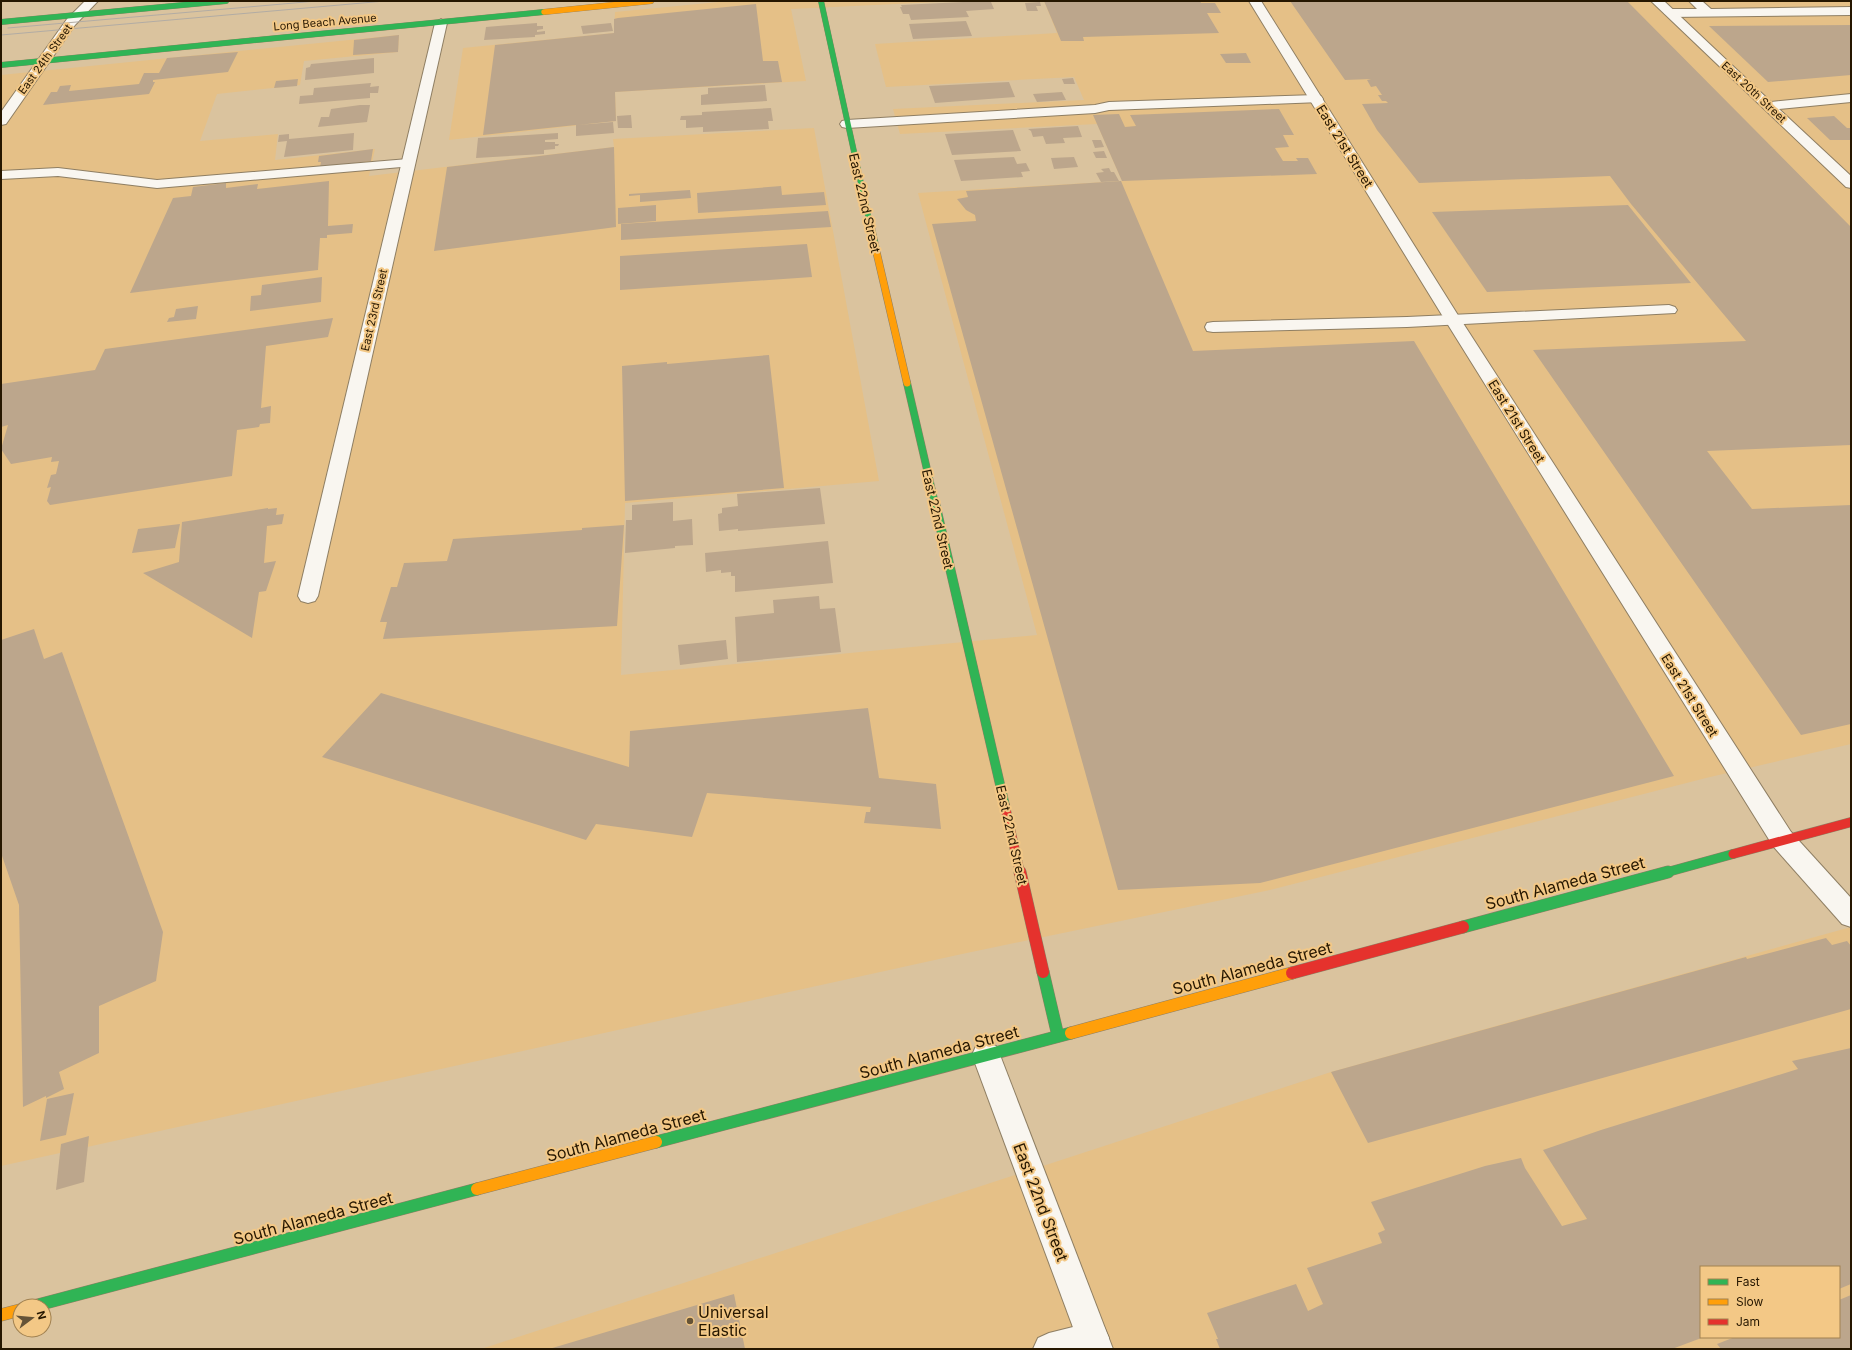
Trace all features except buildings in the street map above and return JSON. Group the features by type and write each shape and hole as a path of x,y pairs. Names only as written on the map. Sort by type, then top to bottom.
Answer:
{"main road":[{"path":"1,22 226,1"},
{"name":"Long Beach Avenue","path":"1,65 441,23 651,1"},
{"name":"East 22nd Street","path":"821,1 847,124 1058,1036"},
{"name":"South Alameda Street","path":"52,1301 1058,1036 1782,839 1851,822"},
{"path":"1,1315 12,1312"}],"street":[{"name":"East 24th Street","path":"1,120 77,15 92,1"},
{"name":"East 21st Street","path":"1255,1 1453,320 1782,839 1851,916"},
{"name":"East 20th Street","path":"1656,1 1851,184"},
{"path":"1695,1 1708,13"},
{"path":"1670,13 1851,11"},
{"name":"East 23rd Street","path":"308,596 441,23"},
{"path":"1769,106 1851,98"},
{"path":"847,124 1109,106 1316,99"},
{"path":"1,175 58,172 157,184 408,163"},
{"path":"1213,327 1453,320 1669,310"},
{"name":"East 22nd Street","path":"986,1055 1095,1344"},
{"path":"1049,1349 1095,1344"}],"shaded area":[{"path":"729,1 959,1 791,9 806,81 615,92 616,121 449,140 463,48 614,33 615,12"},
{"path":"1044,1 1851,1 1851,744 1706,778 1270,890 962,954 1,1166 1,75 399,35 398,52 304,61 300,85 217,94 200,141 278,134 275,160 375,149 369,176 614,147 613,139 814,128 879,481 625,503 621,675 1037,635 918,193 1122,181 1097,124 900,134 893,109 1084,100 1074,77 886,87 875,44 1057,33"},
{"path":"1851,927 1851,1349 481,1349 1331,1072"}],"tram line":[{"path":"8,28 317,1"},
{"path":"1,35 385,1"}],"traffic: fast":[{"path":"1,22 226,1"},
{"path":"821,1 876,250"},
{"path":"1,65 544,12"},
{"path":"907,383 1005,806"},
{"path":"1463,927 1733,854"},
{"path":"1043,972 1058,1036"},
{"path":"656,1142 1071,1033"},
{"path":"52,1301 477,1189"}],"traffic: slow":[{"path":"544,12 651,1"},
{"path":"876,250 907,383"},
{"path":"1071,1033 1292,973"},
{"path":"477,1189 656,1142"},
{"path":"1,1315 12,1312"}],"traffic: jam":[{"path":"1005,806 1043,972"},
{"path":"1733,854 1851,822"},
{"path":"1292,973 1463,927"}],"place":[{"name":"Universal Elastic","path":"690,1321"}]}
